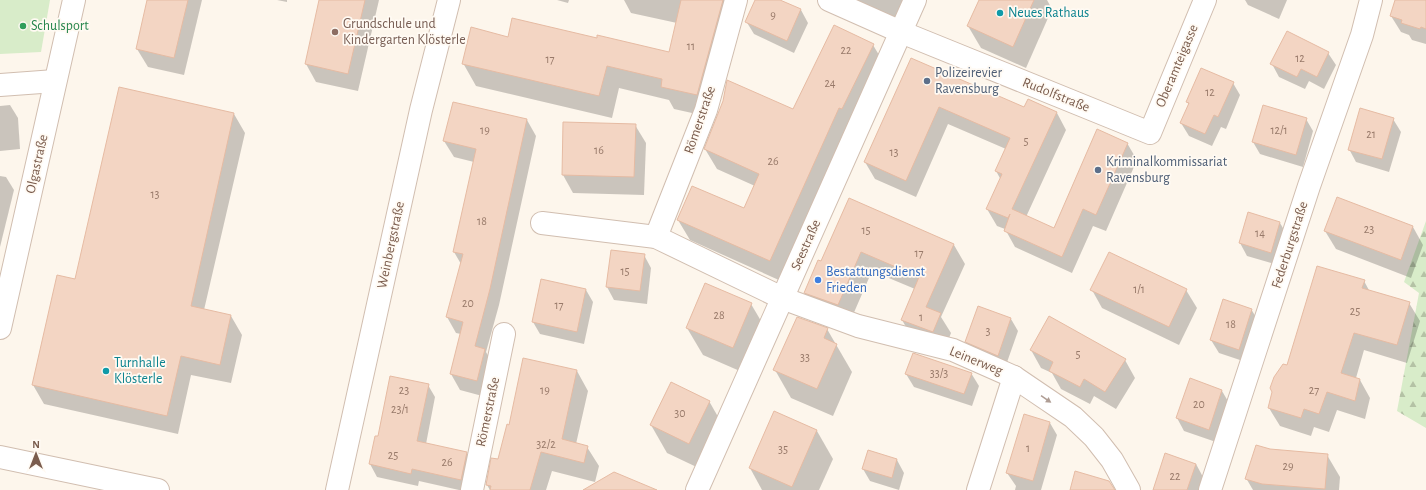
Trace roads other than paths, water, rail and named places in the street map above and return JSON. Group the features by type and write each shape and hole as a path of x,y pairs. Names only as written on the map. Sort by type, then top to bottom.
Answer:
{"street":[{"name":"Olgastraße","path":"0,328 74,0"},
{"name":"Weinbergstraße","path":"338,490 421,110 449,0"},
{"name":"Römerstraße","path":"656,236 706,110 736,0"},
{"name":"Rudolfstraße","path":"829,0 901,32 1150,133"},
{"name":"Seestraße","path":"697,490 915,0"},
{"name":"Oberamteigasse","path":"1150,133 1205,0"},
{"name":"Federburgstraße","path":"1210,490 1250,372 1309,186 1362,35 1371,0"},
{"path":"0,85 55,82"},
{"path":"542,223 656,236 782,298"},
{"name":"Leinerweg","path":"782,298 858,326 953,350 1014,377 1073,417 1094,437 1112,460 1129,490"},
{"name":"Römerstraße","path":"472,490 504,334"},
{"path":"978,490 1014,377"},
{"path":"0,457 158,490"}],"place":[{"name":"Neues Rathaus","path":"1000,13"},
{"name":"Schulsport","path":"23,26"},
{"name":"Grundschule und Kindergarten Klösterle","path":"335,32"},
{"name":"Polizeirevier Ravensburg","path":"927,81"},
{"name":"Kriminalkommissariat Ravensburg","path":"1098,170"},
{"name":"Bestattungsdienst Frieden","path":"818,280"},
{"name":"Turnhalle Klösterle","path":"106,371"}]}
